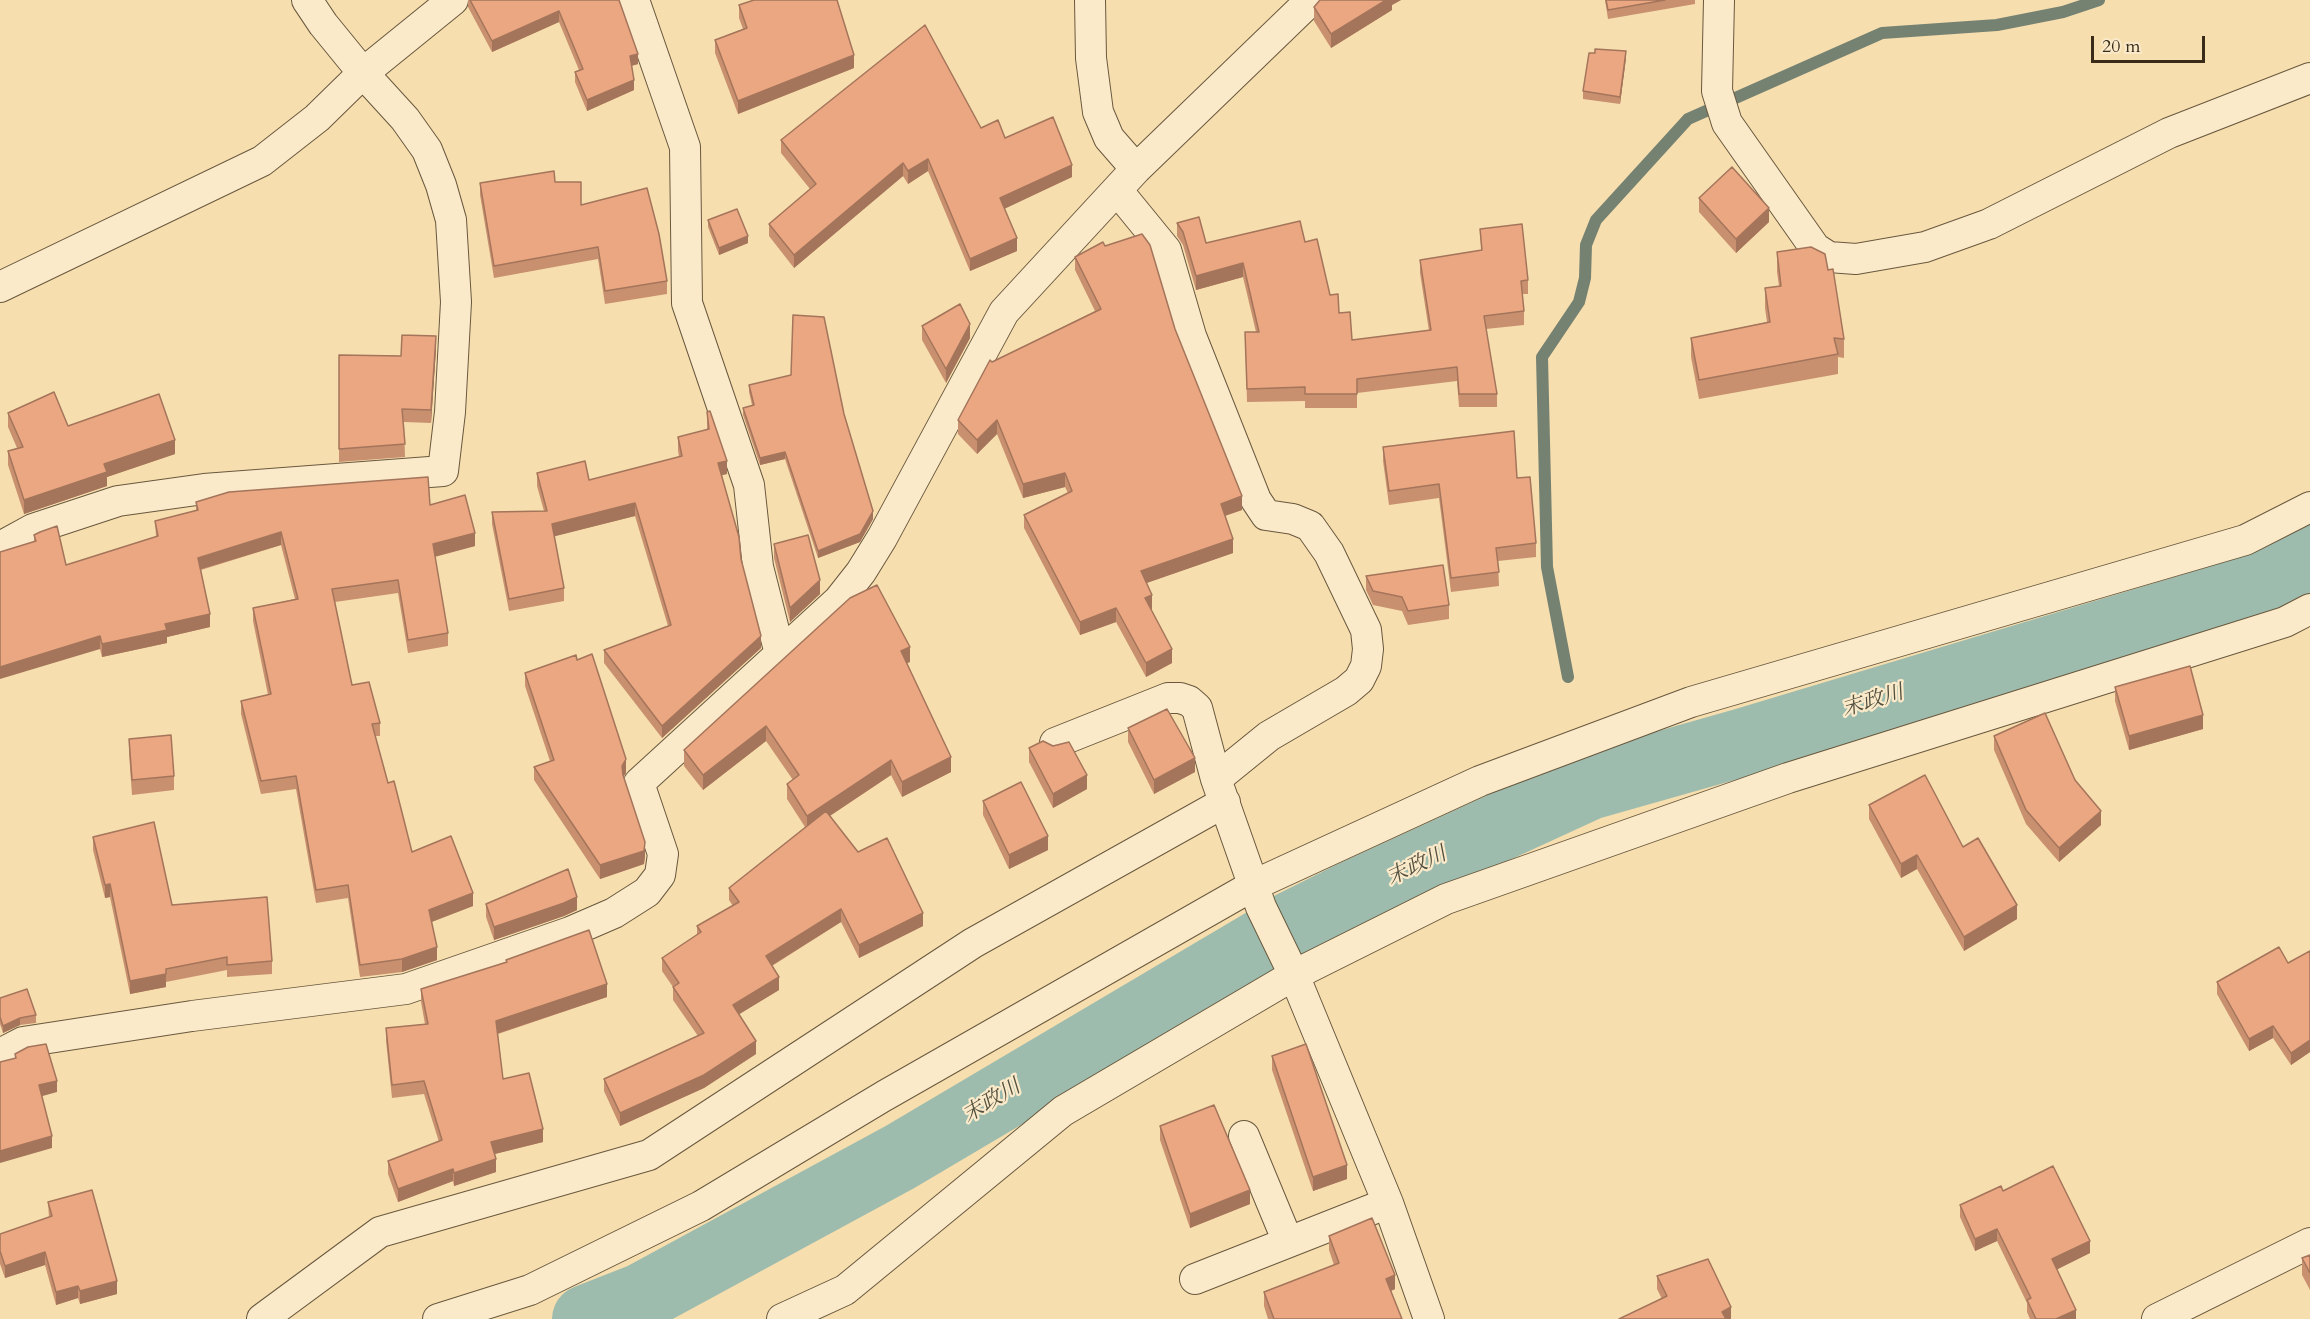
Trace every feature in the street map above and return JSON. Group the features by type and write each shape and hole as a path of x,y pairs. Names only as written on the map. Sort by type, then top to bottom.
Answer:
{"street":[{"path":"0,547 33,530 118,501 204,489 443,471 450,412 456,302 451,220 441,184 427,150 405,119 322,24 307,0"},
{"path":"0,287 262,160 317,118 363,73 453,0"},
{"path":"634,0 685,147 687,303 748,484 758,567 780,654"},
{"path":"262,1319 380,1233 649,1155 972,943 1221,791 1269,736 1347,691 1359,680 1366,666 1366,630 1329,553 1310,526 1293,519 1266,515 1256,500 1191,336 1166,249 1126,179 1098,112 1091,58 1090,0"},
{"path":"0,1054 23,1042 192,1016 406,989 570,932 614,913 647,892 660,875 663,854 639,783 839,600 861,572 882,538 1004,312 1126,179 1311,0"},
{"path":"1719,0 1721,106 1727,123 1815,248 1829,257 1856,259 1925,247 1989,224 2169,133 2310,78"},
{"path":"438,1319 530,1290 701,1206 884,1096 1257,896 1480,781 1691,702 2245,540 2310,507"},
{"path":"782,1319 845,1290 1063,1110 1291,968 1446,899 1788,778 2285,622 2310,609"},
{"path":"1055,743 1168,698 1189,701 1197,708 1221,791 1257,896 1291,968 1388,1203 1429,1319"},
{"path":"1244,1136 1288,1242"},
{"path":"1195,1279 1388,1203"},
{"path":"2157,1319 2310,1243"}],"building":[{"path":"470,0 619,0 638,54 630,56 634,80 587,100 575,72 583,69 559,11 492,41"},
{"path":"754,0 837,0 854,55 738,101 715,40 747,28 739,5"},
{"path":"1320,0 1386,0 1331,34 1314,7"},
{"path":"1606,0 1665,0 1608,10"},
{"path":"925,25 981,128 998,120 1005,138 1053,117 1072,165 1000,198 1017,238 970,259 928,159 908,171 903,163 794,255 769,224 816,184 781,140"},
{"path":"1595,49 1626,51 1620,97 1583,91 1589,53 1595,53"},
{"path":"1732,167 1769,208 1736,239 1699,198"},
{"path":"554,171 555,182 581,182 581,205 647,188 659,234 667,281 605,291 598,247 494,266 480,183"},
{"path":"737,209 748,236 719,248 708,220"},
{"path":"1199,217 1206,243 1300,221 1305,242 1317,239 1330,295 1338,294 1339,313 1350,312 1352,340 1431,330 1420,260 1482,250 1480,229 1522,224 1528,280 1521,281 1524,311 1484,316 1497,394 1459,394 1457,367 1357,379 1357,394 1305,394 1305,387 1247,389 1245,332 1259,332 1243,263 1196,276 1183,232 1177,223"},
{"path":"1142,234 1150,245 1175,329 1242,496 1221,504 1233,539 1141,571 1152,595 1145,598 1172,649 1146,663 1116,608 1080,622 1024,515 1072,491 1065,473 1023,484 997,420 977,440 958,420 990,360 992,362 1101,309 1075,257 1103,242 1105,246"},
{"path":"1811,247 1825,254 1828,270 1833,269 1844,339 1834,338 1838,354 1699,380 1691,338 1770,322 1765,288 1781,286 1777,252"},
{"path":"960,304 970,324 946,369 922,326"},
{"path":"793,315 824,317 844,414 873,511 860,534 818,551 785,452 760,458 743,408 754,405 749,385 791,375"},
{"path":"402,335 436,336 431,410 402,409 405,444 339,449 339,355 401,356"},
{"path":"54,392 68,426 159,394 175,440 104,464 107,472 24,500 8,451 23,447 8,413"},
{"path":"710,411 727,461 718,463 739,537 741,559 761,636 662,726 604,650 671,625 635,503 552,524 564,588 509,599 492,512 547,511 537,473 585,461 589,480 682,456 678,437 709,429 707,412"},
{"path":"1514,431 1517,478 1530,477 1536,543 1496,548 1499,572 1451,578 1439,484 1389,491 1383,447"},
{"path":"428,477 430,505 465,495 475,533 433,544 448,633 408,640 398,580 332,589 352,685 369,682 380,723 372,724 388,783 394,781 412,852 451,836 473,893 429,910 437,947 402,959 360,965 348,885 316,890 296,776 261,781 241,701 271,694 253,608 298,599 281,532 198,558 210,614 165,624 167,630 102,644 100,636 0,667 0,552 36,541 34,535 57,526 66,565 158,536 155,521 198,510 196,502 229,492"},
{"path":"808,535 820,580 790,608 774,544"},
{"path":"1443,565 1449,605 1408,611 1402,597 1373,591 1366,576"},
{"path":"877,585 910,647 901,651 951,757 902,782 891,760 807,816 787,784 799,775 766,726 703,775 684,750 850,598"},
{"path":"592,654 626,759 622,766 623,775 645,842 644,851 600,865 534,767 554,760 525,673 576,655 577,660"},
{"path":"2190,666 2203,715 2129,736 2115,687"},
{"path":"1167,709 1195,758 1154,780 1128,728"},
{"path":"2045,713 2075,780 2101,811 2059,848 2026,810 1994,736"},
{"path":"171,735 174,776 132,780 129,739"},
{"path":"1043,741 1053,746 1069,742 1087,775 1053,794 1029,748"},
{"path":"1925,775 1963,847 1978,838 2017,905 1964,937 1917,855 1901,864 1869,805"},
{"path":"1021,782 1048,836 1009,855 983,801"},
{"path":"826,811 858,852 887,838 923,913 859,945 841,909 766,956 779,977 733,1005 756,1041 704,1075 620,1113 604,1079 704,1033 673,987 679,983 662,958 701,932 697,926 739,902 729,888"},
{"path":"154,822 172,905 267,897 272,961 227,965 227,957 166,969 166,974 130,981 110,884 105,885 93,837"},
{"path":"568,869 577,897 494,927 486,904"},
{"path":"589,930 607,984 496,1021 503,1079 529,1073 543,1129 491,1142 496,1159 454,1173 453,1169 398,1189 388,1161 442,1140 424,1081 392,1085 386,1028 428,1024 421,989 507,962 506,960"},
{"path":"2279,947 2288,963 2310,951 2310,1040 2291,1053 2273,1026 2249,1039 2217,982"},
{"path":"27,989 36,1015 20,1018 3,1026 0,1017 0,998"},
{"path":"46,1044 57,1081 39,1085 52,1136 0,1151 0,1062 16,1058 15,1054 28,1047"},
{"path":"1306,1044 1347,1165 1313,1177 1272,1056"},
{"path":"1214,1105 1250,1190 1190,1214 1160,1126"},
{"path":"2053,1166 2090,1241 2052,1259 2076,1310 2056,1319 2036,1319 2027,1300 2031,1298 1997,1229 1975,1239 1960,1205 2001,1186 2003,1191"},
{"path":"92,1190 117,1281 80,1291 78,1286 56,1292 45,1252 5,1266 0,1251 0,1234 52,1216 48,1202"},
{"path":"1372,1218 1395,1275 1386,1279 1402,1319 1274,1319 1264,1292 1339,1263 1329,1236"},
{"path":"2310,1255 2310,1273 2302,1258"},
{"path":"1708,1259 1731,1307 1722,1312 1726,1319 1619,1319 1667,1296 1657,1276"}],"waterway":[{"path":"1568,677 1547,567 1542,357 1579,302 1585,278 1586,245 1596,220 1688,119 1882,33 1997,25 2063,12 2099,0"},
{"name":"末政川","path":"586,1319 642,1297 900,1157 1292,925 1589,786 1744,742 2259,587 2310,559"}]}
